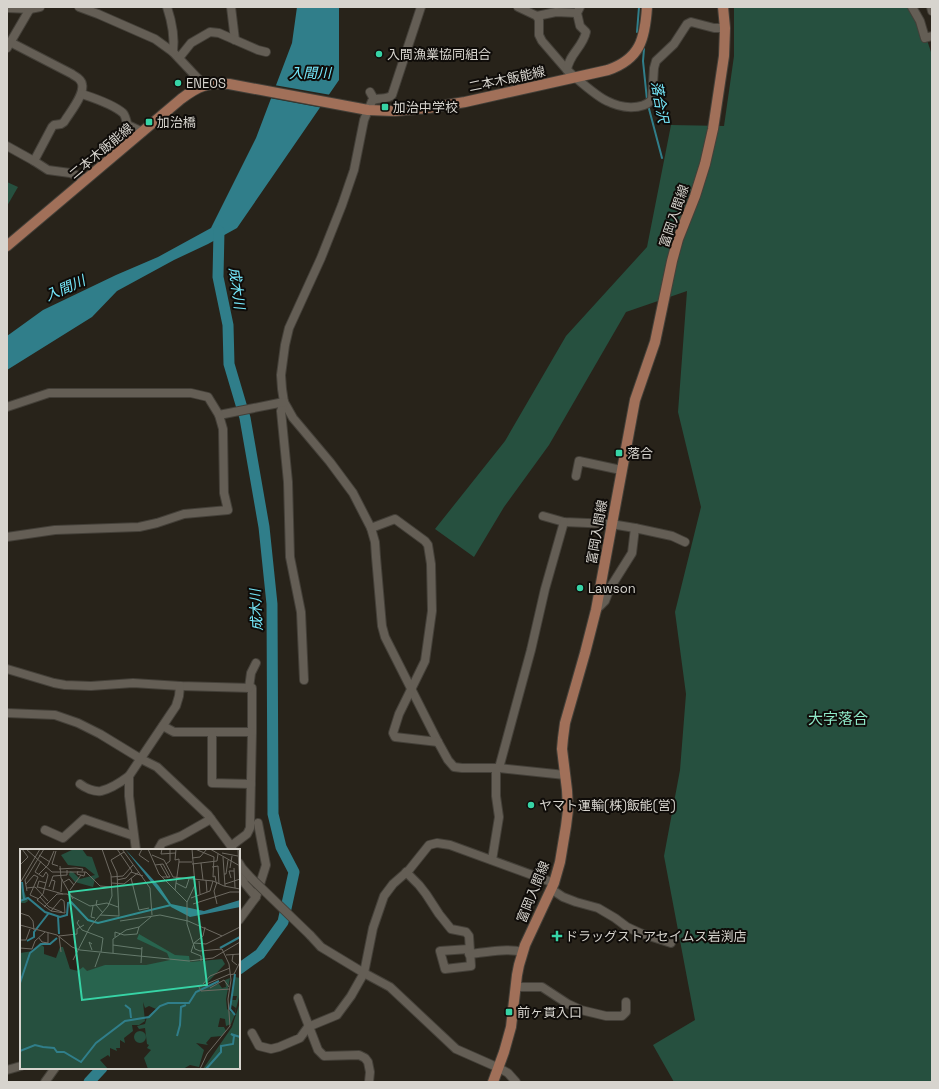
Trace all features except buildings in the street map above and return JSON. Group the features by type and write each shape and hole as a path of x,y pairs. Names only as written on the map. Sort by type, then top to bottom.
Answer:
{"main road":[{"name":"二本木飯能線","path":"7,246 182,98 204,85 222,84 258,89 364,109 394,111 445,105 575,78 614,68 634,54 642,41 647,7"},
{"name":"富岡入間線","path":"493,1082 511,1027 517,975 523,952 552,886 560,862 568,810 562,749 565,723 586,654 596,610 635,400 655,342 678,239 695,196 705,164 713,129 724,56 725,28 723,7"}],"street":[{"path":"7,8 40,7"},
{"path":"79,7 155,39 176,55 204,85"},
{"path":"167,7 172,24 176,55"},
{"path":"231,7 235,40"},
{"path":"421,7 392,95 390,97 374,100 364,109 364,120 354,170 321,258 289,328 281,375 284,402 293,418 325,456 353,494 371,528 376,557 382,626 412,690 448,760 454,767 498,768 565,775"},
{"path":"518,7 537,16 556,12 578,10 580,26 586,32 584,40 568,63 567,70"},
{"path":"912,7 920,21 925,38 932,36"},
{"path":"931,7 932,11"},
{"path":"30,8 9,45 59,67 79,79 82,83 83,89 82,94 64,122 52,127 34,161"},
{"path":"537,16 539,20 539,34 542,41 575,78 606,101 626,106 640,107 652,100 654,68 656,61 674,44 686,24 691,22 714,28 725,28"},
{"path":"176,55 191,43 210,32 219,33 266,52"},
{"path":"370,92 374,100"},
{"path":"82,94 104,102 123,113 128,125 143,132"},
{"path":"7,146 48,170 64,171 80,175 87,179"},
{"path":"7,408 49,393 191,393 208,397 219,415 223,429 224,493 228,510 184,514 140,527 55,530 7,537"},
{"path":"219,415 284,402"},
{"path":"284,402 281,411 288,482 290,557 301,612 304,680"},
{"path":"576,476 579,461 621,470"},
{"path":"543,516 564,522 611,524 635,528 672,536 685,542"},
{"path":"371,528 395,518 428,545 431,564 432,612 425,661 399,714 394,733 395,736 438,742"},
{"path":"492,860 499,817 496,796 498,768 531,650 545,589 564,522"},
{"path":"596,610 605,601 610,588 632,553 635,528"},
{"path":"249,688 251,673 256,663"},
{"path":"7,669 65,685 91,686 133,683 252,688 250,828 247,834 232,848 211,819 200,807 157,767 78,723 55,715 7,713"},
{"path":"80,784 85,788 100,792 118,784 129,776 176,706 180,686"},
{"path":"163,726 174,732 252,732"},
{"path":"212,733 212,782 251,784"},
{"path":"129,776 128,796 136,849"},
{"path":"45,830 63,838 84,819 134,836"},
{"path":"159,849 162,843 181,836 211,819"},
{"path":"240,919 256,897 266,866 258,823"},
{"path":"252,1033 259,1046 271,1049 300,1038 308,1027 337,1015 364,973 373,928 384,896 429,845 437,843 450,845 492,860 552,886 563,897 598,908 640,933 672,943"},
{"path":"240,865 251,878 321,947 390,987 456,1049 508,1073 516,1082"},
{"path":"406,872 426,894 451,929 466,932 469,936 469,952 517,950 523,952"},
{"path":"240,877 256,897"},
{"path":"516,987 542,987 568,1004 581,1010 606,1016 622,1016 626,1012 626,1002"},
{"path":"298,998 318,1050 324,1056 359,1055 365,1058 368,1062 370,1072 369,1082"},
{"path":"7,1070 20,1066"},
{"path":"45,1082 54,1069"}],"green space":[{"path":"734,7 916,7 932,55 932,1082 674,1082 653,1045 695,1020 664,856 680,770 686,694 675,612 701,507 678,412 687,291 626,312 549,445 504,507 474,557 435,529 505,441 566,336 647,247 671,125 724,126 734,56"},
{"path":"7,182 18,187 7,206"}],"water":[{"name":"入間川","path":"297,7 339,7 339,80 237,228 117,291 92,317 7,370 7,336 43,310 116,275 158,257 211,228 256,138 292,43"}],"pier":[{"path":"274,85 331,95 323,108 269,98"}],"waterway":[{"name":"落合沢","path":"637,32 639,7"},
{"name":"落合沢","path":"644,49 643,61 647,100"},
{"name":"落合沢","path":"648,105 662,158"},
{"name":"成木川","path":"219,231 218,277 228,325 229,364 245,418 264,527 272,604 273,814 281,847 294,872 283,922 260,954 240,968"},
{"name":"成木川","path":"89,1082 101,1069"}],"place":[{"name":"入間漁業協同組合","path":"379,54"},
{"name":"ENEOS","path":"178,83"},
{"name":"加治中学校","path":"385,107"},
{"name":"加治橋","path":"149,122"},
{"name":"落合","path":"619,453"},
{"name":"Lawson","path":"580,588"},
{"name":"ヤマト運輸(株)飯能(営)","path":"531,805"},
{"name":"ドラッグストアセイムス岩渕店","path":"557,936"},
{"name":"前ヶ貫入口","path":"509,1012"}],"district":[{"name":"大字落合","path":"838,718"}]}
